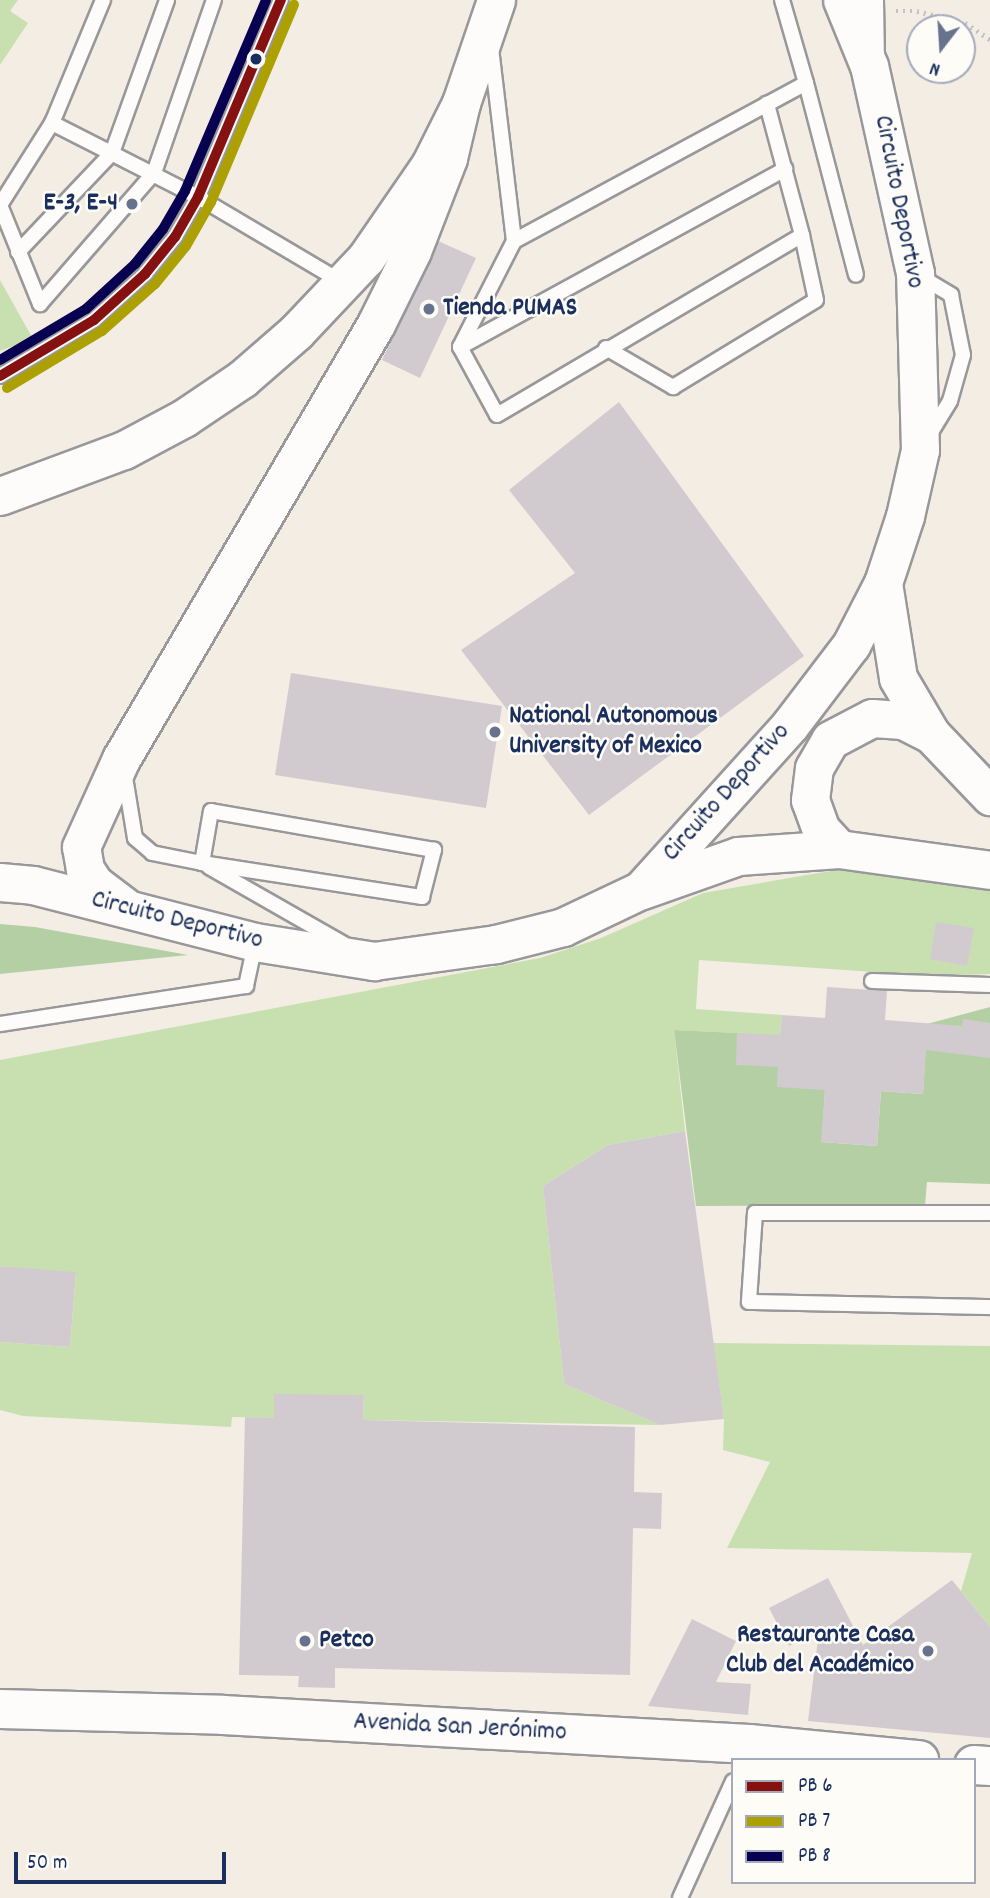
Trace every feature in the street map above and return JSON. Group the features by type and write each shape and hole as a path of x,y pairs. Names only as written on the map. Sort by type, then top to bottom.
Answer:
{"main road":[{"name":"Avenida San Jerónimo","path":"0,1709 223,1715 746,1752 876,1758"}],"street":[{"name":"Circuito Deportivo","path":"0,882 128,909 255,942 374,961 496,944 563,927 641,890 790,724 851,645 883,583 920,450 915,273 869,66 860,4"},
{"path":"128,909 94,883 85,869 81,848 121,759 376,324 412,251 448,158 461,103 492,12"},
{"path":"0,496 124,450 184,418 242,379 344,284 401,210 461,103"},
{"path":"883,583 898,678 931,734 990,796"},
{"path":"839,849 821,830 810,800 814,768 830,740 872,718 903,720 931,734"},
{"path":"641,890 738,856 839,849 990,870"}],"lane":[{"path":"103,0 52,123 0,205 40,304 154,173 214,0"},
{"path":"18,252 112,153 167,0"},
{"path":"0,376 57,345 104,311 145,274 175,237 198,197 281,0"},
{"path":"782,0 856,275"},
{"path":"460,347 514,241 492,12"},
{"path":"514,241 806,83"},
{"path":"606,348 673,387 816,300 802,235 766,104"},
{"path":"52,123 198,197 344,284"},
{"path":"460,347 785,169"},
{"path":"460,347 497,415 606,348 802,235"},
{"path":"121,759 135,838 152,853 202,863 422,897 434,850 211,811 202,863"},
{"path":"202,863 374,961"},
{"path":"0,1024 246,985 255,942"},
{"path":"872,981 990,985"},
{"path":"990,1213 755,1213 749,1302 990,1307"},
{"path":"680,1898 731,1785"}],"path":[{"path":"860,4 917,11 977,26 990,39"}],"green space":[{"path":"0,0 18,0 10,11 28,23 0,65"},
{"path":"0,280 33,339 0,351"},
{"path":"836,870 990,889 990,974 931,976 699,960 696,1009 782,1015 780,1035 674,1030 685,1131 608,1145 543,1186 564,1384 660,1425 363,1420 364,1395 274,1395 274,1418 232,1417 231,1427 23,1416 0,1410 0,1342 70,1347 76,1273 0,1266 0,1060 540,958 601,938 703,893"},
{"path":"0,924 35,927 188,955 0,974"},
{"path":"990,1007 990,1184 927,1182 925,1205 696,1206 674,1030 780,1035 825,1090 822,1142 877,1146 881,1091 923,1094 927,1024"},
{"path":"713,1343 990,1346 990,1627 961,1591 972,1553 727,1548 770,1462 723,1450 724,1419"}],"building":[{"name":"Tienda PUMAS","path":"438,241 476,258 420,378 382,360"},
{"path":"619,402 804,656 589,815 461,650 575,573 509,490"},
{"path":"291,673 502,706 486,808 275,775"},
{"path":"936,922 974,928 967,966 930,959"},
{"path":"827,987 887,991 885,1020 962,1026 963,1019 990,1023 990,1058 926,1050 923,1094 881,1091 877,1146 821,1142 825,1090 777,1087 778,1067 736,1065 737,1033 780,1035 782,1015 825,1018"},
{"path":"685,1131 724,1419 660,1425 564,1384 543,1186 608,1145"},
{"path":"0,1266 76,1272 70,1347 0,1342"},
{"path":"274,1394 364,1395 363,1420 635,1427 634,1492 662,1493 661,1529 633,1528 630,1675 335,1668 335,1688 298,1687 299,1676 239,1675 245,1417 274,1418"},
{"path":"828,1578 863,1645 952,1580 990,1627 990,1738 808,1721 819,1631 789,1646 769,1608"},
{"path":"692,1619 736,1641 716,1682 751,1684 748,1715 648,1706"}],"transit line":[{"path":"0,360 86,309 135,264 163,229 185,191 266,0"},
{"path":"0,376 94,320 145,274 175,237 198,197 281,0"},
{"path":"7,388 102,331 155,284 186,246 211,202 294,5"}],"place":[{"name":"E-3, E-4","path":"132,204"},
{"name":"Tienda PUMAS","path":"429,309"},
{"name":"National Autonomous University of Mexico","path":"495,732"},
{"name":"Petco","path":"305,1641"},
{"name":"Restaurante Casa Club del Académico","path":"928,1651"}]}
